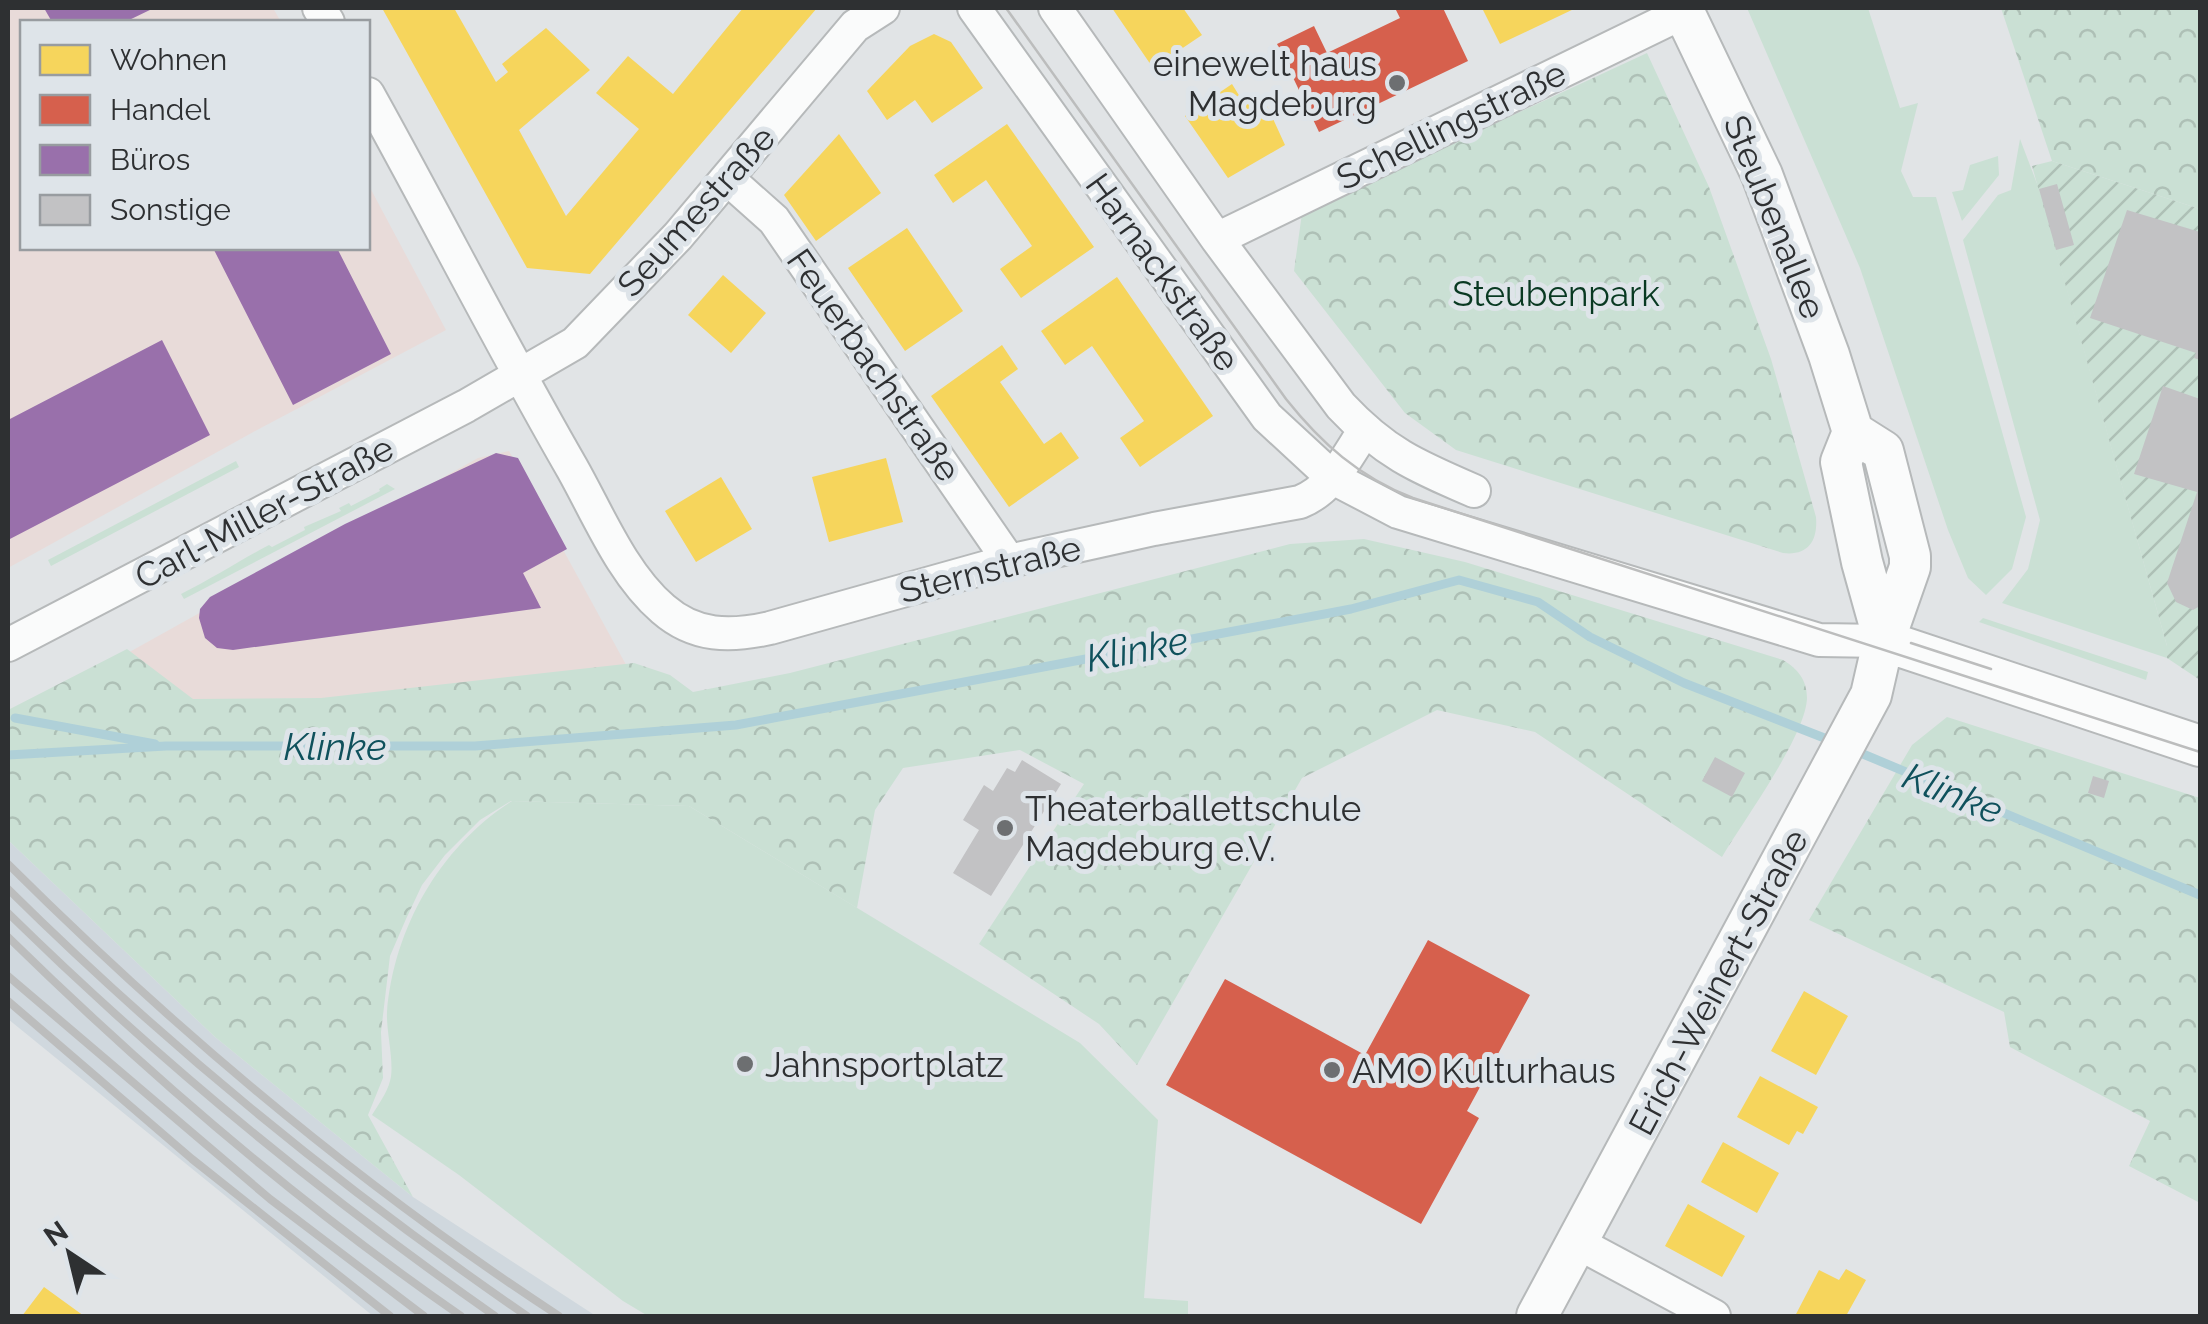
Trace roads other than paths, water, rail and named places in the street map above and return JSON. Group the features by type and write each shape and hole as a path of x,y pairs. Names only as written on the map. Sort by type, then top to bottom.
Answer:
{"main road":[{"name":"Steubenallee","path":"1683,10 1762,176 1796,259 1853,432 1883,451 1910,556 1910,567 1884,641"},
{"name":"Erich-Weinert-Straße","path":"1536,1316 1856,726 1871,695 1884,641"},
{"path":"1884,641 2200,746"}],"street":[{"name":"Seumestraße","path":"518,374 587,334 728,179 857,17 883,8"},
{"name":"Harnackstraße","path":"974,8 1266,417 1333,478"},
{"name":"Harnackstraße","path":"1055,8 1321,382 1364,431 1407,463 1474,491"},
{"name":"Schellingstraße","path":"1217,238 1683,10"},
{"name":"Sternstraße","path":"370,98 518,374 640,584 663,609 694,628 714,634 752,632 1010,561 1300,502 1321,491 1333,478"},
{"name":"Feuerbachstraße","path":"728,179 774,220 1010,561"},
{"name":"Carl-Miller-Straße","path":"8,645 466,406 518,374"},
{"path":"1364,431 1333,478 1398,512 1819,640 1884,641"},
{"path":"1578,1243 1714,1316"}],"waterway":[{"name":"Klinke","path":"8,755 166,746 475,746 736,725 1351,609 1459,580 1538,602 1590,637 1684,683 1832,741"},
{"path":"15,718 155,744"},
{"name":"Klinke","path":"1851,749 2200,895"}],"tram line":[{"path":"1006,8 1286,399 1327,444 1375,480 1413,498 2200,752"},
{"path":"1911,643 1991,669"}],"railway":[{"path":"8,864 137,987 272,1104 413,1214 559,1316"},
{"path":"8,889 131,1005 258,1114 390,1218 527,1316"},
{"path":"8,913 123,1021 243,1125 367,1223 495,1316"},
{"path":"8,937 115,1039 227,1136 342,1229 461,1316"},
{"path":"8,976 270,1199 424,1316"},
{"path":"8,1001 192,1159 390,1316"}],"place":[{"name":"einewelt haus Magdeburg","path":"1397,83"},
{"name":"Theaterballettschule Magdeburg e.V.","path":"1005,828"},
{"name":"Jahnsportplatz","path":"745,1064"},
{"name":"AMO Kulturhaus","path":"1332,1070"}],"park label":[{"name":"Steubenpark","path":"1556,293"}]}
